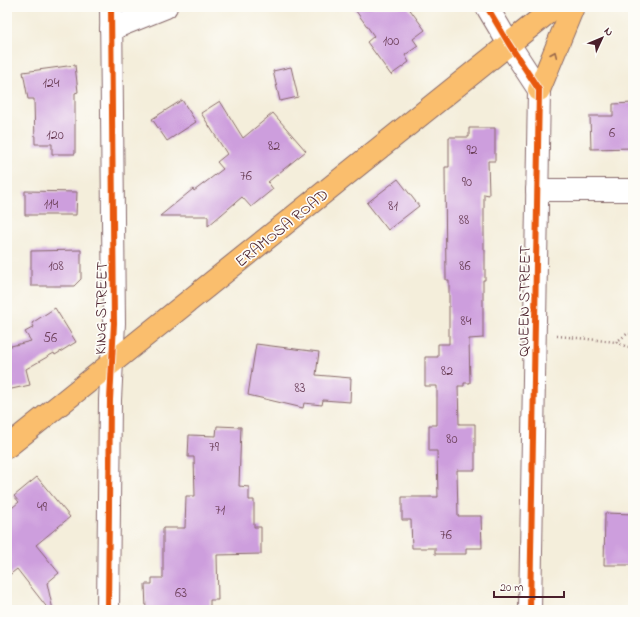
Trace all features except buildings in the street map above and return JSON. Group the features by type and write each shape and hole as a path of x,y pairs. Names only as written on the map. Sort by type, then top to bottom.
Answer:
{"main road":[{"name":"ERAMOSA ROAD","path":"7,447 555,7"},
{"path":"539,90 573,7"}],"street":[{"name":"KING STREET","path":"108,610 110,400 114,305 111,7"},
{"path":"111,29 166,7"},
{"path":"487,7 539,90"},
{"name":"QUEEN STREET","path":"530,610 539,90"},
{"path":"537,190 633,190"}],"path":[{"path":"616,342 627,334 633,334"},
{"path":"561,337 616,342 627,347 633,347"}],"cycle path":[{"path":"108,610 110,400 114,323 111,7"},
{"path":"487,7 539,90 530,610"}]}
